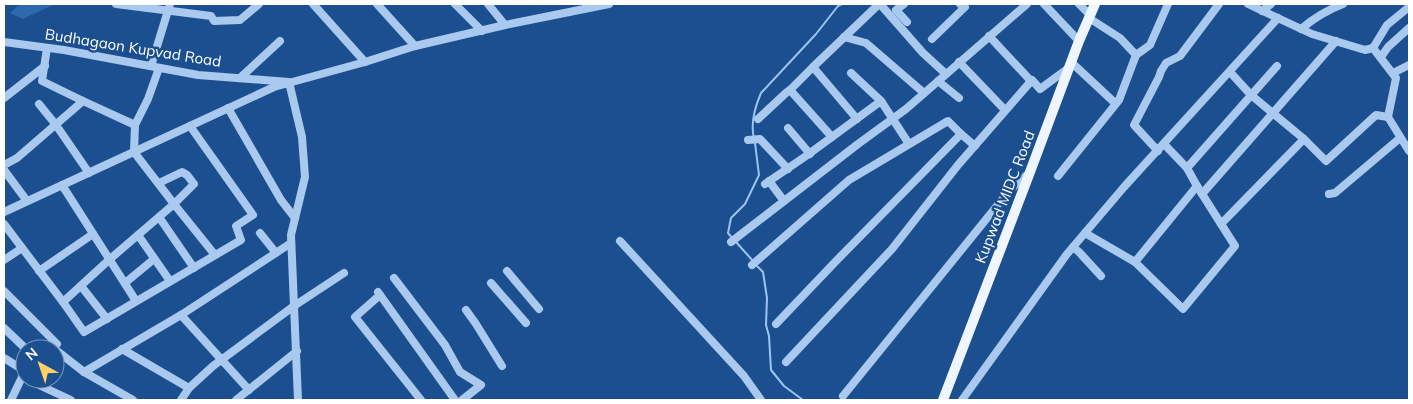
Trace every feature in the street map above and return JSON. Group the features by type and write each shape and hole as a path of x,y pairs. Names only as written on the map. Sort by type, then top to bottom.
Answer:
{"main road":[{"name":"Kupwad MIDC Road","path":"942,400 1070,64 1095,4"}],"street":[{"path":"116,4 169,7 211,16 214,21 240,20 259,4"},
{"path":"313,4 365,62"},
{"path":"377,4 415,46"},
{"path":"454,4 482,31"},
{"path":"488,4 504,25"},
{"path":"4,212 274,87 415,46 504,25 609,4"},
{"path":"758,119 879,4 923,53 946,74"},
{"path":"904,4 896,10 906,22"},
{"path":"932,39 965,7 960,4"},
{"path":"732,242 784,200 892,119 1027,4"},
{"path":"1044,4 1079,42"},
{"path":"1079,4 1090,16 1120,38 1136,55"},
{"path":"1058,176 1119,100 1136,55 1150,45 1168,4"},
{"path":"1158,151 1134,125 1166,63 1180,56 1219,4"},
{"path":"1248,4 1312,34 1365,50 1373,48 1387,26 1409,8 1402,4"},
{"path":"1262,11 1271,4"},
{"path":"1301,29 1314,18 1331,8 1343,4"},
{"path":"169,7 148,99 135,125 134,152 216,255"},
{"path":"962,400 1073,247 1278,18"},
{"path":"1382,57 1388,47 1409,28"},
{"path":"988,36 1030,81 1032,80 1040,89 1070,64 1116,103"},
{"path":"844,37 866,43 924,93"},
{"path":"240,78 280,41"},
{"path":"1202,194 1336,41"},
{"name":"Budhagaon Kupvad Road","path":"4,42 198,75 289,82"},
{"path":"47,48 42,81 135,125"},
{"path":"1373,48 1382,57 1396,78 1388,117 1409,151"},
{"path":"959,62 1005,110"},
{"path":"1393,73 1409,65"},
{"path":"4,98 45,66"},
{"path":"1187,168 1277,66"},
{"path":"813,67 857,119"},
{"path":"1230,72 1251,95 1304,139 1326,161 1376,115 1388,117"},
{"path":"851,73 881,101 908,144"},
{"path":"938,81 959,98"},
{"path":"786,362 892,249 958,165 1030,81"},
{"path":"289,82 302,137 305,177 291,235 298,400"},
{"path":"790,90 832,137"},
{"path":"4,165 17,158 83,101"},
{"path":"784,200 767,183 810,154 881,101"},
{"path":"39,104 89,172"},
{"path":"228,108 281,200 295,218"},
{"path":"752,265 849,180 948,121 975,146"},
{"path":"4,224 84,332 240,240 236,226 253,215 190,126"},
{"path":"788,128 810,154"},
{"path":"776,324 961,134"},
{"path":"1329,194 1335,193 1400,138"},
{"path":"1221,224 1304,139"},
{"path":"748,140 760,140 788,169"},
{"path":"1085,233 1135,262 1183,309 1235,246 1187,168 1164,144"},
{"path":"4,170 27,201"},
{"path":"63,302 194,184 182,172 158,184"},
{"path":"843,396 1009,192 1030,172"},
{"path":"62,185 136,301"},
{"path":"1135,262 1197,186"},
{"path":"159,217 194,268"},
{"path":"260,233 276,253"},
{"path":"39,271 94,234"},
{"path":"138,235 170,282"},
{"path":"620,241 744,376 761,400"},
{"path":"84,372 181,315 291,243"},
{"path":"1073,247 1101,276"},
{"path":"4,260 22,248"},
{"path":"125,283 154,259"},
{"path":"506,271 539,309"},
{"path":"181,400 189,388 221,360 294,306 344,273"},
{"path":"394,278 445,345 460,372 481,385 462,400"},
{"path":"491,283 526,323"},
{"path":"81,286 107,319"},
{"path":"4,292 52,339"},
{"path":"421,400 355,317 379,293 455,400"},
{"path":"466,310 502,366"},
{"path":"181,315 249,390"},
{"path":"4,328 16,339"},
{"path":"122,349 189,388"},
{"path":"236,400 296,351"},
{"path":"65,358 84,372 132,400"},
{"path":"11,400 18,389"},
{"path":"48,389 71,400"}],"shaded area":[{"path":"20,4 55,4 23,19 10,13"}],"waterway":[{"path":"754,138 754,115 761,93 816,34 838,6 842,4"},
{"path":"733,239 728,233 731,218 745,204 759,175 755,143"},
{"path":"736,242 753,261"},
{"path":"756,265 763,272 767,298 766,325 769,336 771,370 784,386 803,400"}]}
